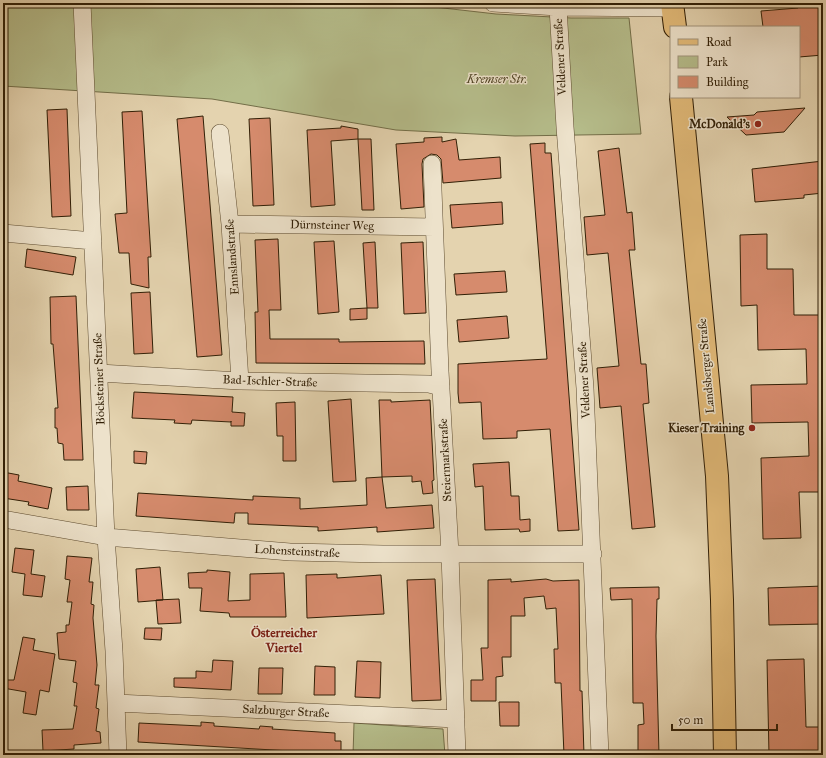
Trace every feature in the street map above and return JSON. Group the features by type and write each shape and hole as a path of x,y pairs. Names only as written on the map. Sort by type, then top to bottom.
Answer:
{"main road":[{"name":"Landsberger Straße","path":"681,98 717,476 722,600 725,755"}],"street":[{"name":"Böcksteiner Straße","path":"82,3 106,537 118,755"},
{"path":"493,3 673,13"},
{"name":"Veldener Straße","path":"558,7 564,127 585,388 593,554 600,755"},
{"name":"Ennslandstraße","path":"220,133 230,224 240,381"},
{"name":"Steiermarkstraße","path":"432,164 441,387 450,554 457,755"},
{"name":"Dürnsteiner Weg","path":"230,224 434,227"},
{"path":"3,233 93,241"},
{"name":"Bad-Ischler-Straße","path":"99,372 240,381 429,384 441,387"},
{"name":"Lohensteinstraße","path":"3,519 106,537 294,552 593,554"},
{"name":"Salzburger Straße","path":"116,703 456,719"}],"green space":[{"name":"Kremser Str.","path":"3,3 399,3 496,14 571,18 629,18 641,134 515,136 396,130 212,99 3,86"},
{"path":"354,723 443,729 445,755 353,755"}],"building":[{"path":"797,3 823,3 823,55 800,57 800,26 763,26 761,11 798,8"},
{"path":"805,108 784,132 746,135 727,117 754,115 757,112"},
{"path":"67,109 71,216 52,217 47,110"},
{"path":"142,111 151,257 148,257 149,288 131,284 129,253 119,253 115,214 127,213 122,112"},
{"path":"203,116 222,355 197,357 177,119"},
{"path":"270,118 274,205 253,206 249,119"},
{"path":"341,126 358,129 358,139 331,141 335,205 311,207 307,130 341,128"},
{"path":"442,137 442,142 456,139 459,160 500,157 501,178 443,183 441,159 437,155 431,154 423,159 422,164 424,207 401,209 396,144 424,142 424,138"},
{"path":"358,139 371,139 374,210 362,210"},
{"path":"545,143 545,153 551,153 579,530 558,531 550,429 517,431 517,438 483,439 481,402 459,403 458,393 458,364 547,359 530,144"},
{"path":"619,148 627,213 632,212 635,250 629,250 641,364 646,364 649,403 643,404 655,527 632,529 621,406 600,408 597,368 619,366 608,253 587,255 584,217 605,215 598,151"},
{"path":"823,161 823,193 804,195 804,198 755,202 752,169"},
{"path":"502,202 503,224 452,228 450,205"},
{"path":"767,234 767,269 793,269 794,315 823,315 823,492 799,492 801,538 763,539 761,458 809,456 808,422 752,423 751,385 807,384 806,349 758,350 757,305 741,306 740,235"},
{"path":"278,239 281,310 269,310 270,339 339,339 339,342 424,341 425,364 256,363 255,312 258,312 255,240"},
{"path":"334,241 339,312 318,314 314,242"},
{"path":"375,242 378,308 367,308 363,243"},
{"path":"423,242 426,313 404,314 401,243"},
{"path":"27,249 76,257 73,275 25,267"},
{"path":"505,271 507,292 456,295 454,274"},
{"path":"150,292 153,353 134,354 131,293"},
{"path":"76,296 83,460 64,460 63,444 58,443 57,428 55,428 55,408 58,408 53,344 51,344 50,297"},
{"path":"367,308 367,319 350,320 350,309"},
{"path":"507,316 509,338 459,342 457,320"},
{"path":"134,392 233,397 232,412 245,413 244,426 231,426 231,422 192,420 191,424 174,423 175,420 132,418"},
{"path":"351,399 356,481 333,482 328,401"},
{"path":"379,400 391,400 391,402 430,400 434,480 432,481 433,493 423,494 421,481 412,482 412,476 382,477"},
{"path":"295,402 296,461 283,461 283,436 277,436 276,403"},
{"path":"134,451 147,452 146,464 134,463"},
{"path":"509,462 511,496 519,496 520,520 530,519 530,531 520,532 519,529 485,530 483,486 475,487 473,464"},
{"path":"3,472 19,475 18,481 52,488 48,509 28,505 29,502 3,498"},
{"path":"382,477 386,508 432,505 434,528 377,532 377,527 318,531 318,527 248,524 248,513 235,513 234,523 136,516 138,493 253,500 253,496 300,498 300,509 367,505 366,478"},
{"path":"88,486 89,510 67,510 66,487"},
{"path":"15,548 34,550 31,574 45,576 42,597 23,595 25,574 12,572"},
{"path":"67,556 92,558 89,582 93,582 91,604 94,605 93,618 97,665 95,685 99,685 96,708 99,709 96,731 100,732 101,743 74,745 74,749 43,751 42,730 73,729 77,706 74,706 77,683 73,682 76,661 59,659 57,633 66,632 66,625 69,625 72,602 67,602 70,580 65,579"},
{"path":"160,567 163,600 138,602 136,569"},
{"path":"207,570 230,572 228,601 250,600 250,574 284,573 286,617 230,617 229,613 200,611 202,588 189,588 188,573 207,572"},
{"path":"337,574 337,578 381,575 384,614 307,618 306,575"},
{"path":"435,579 441,700 412,701 407,580"},
{"path":"511,579 511,582 546,579 553,581 579,580 580,691 582,691 584,755 564,755 561,683 555,683 554,649 558,649 556,608 546,609 544,596 524,598 525,616 511,616 511,657 502,657 503,676 496,677 496,701 471,701 471,680 483,680 481,648 488,648 488,580"},
{"path":"823,586 823,624 769,625 768,588"},
{"path":"659,587 659,599 657,599 656,636 659,755 638,755 638,725 644,724 643,703 633,703 632,599 611,600 610,588"},
{"path":"179,599 181,623 158,624 156,600"},
{"path":"145,628 162,628 161,640 144,639"},
{"path":"23,637 35,639 33,650 55,654 49,692 40,690 36,715 23,713 26,692 3,688 3,680 14,680"},
{"path":"804,659 806,727 823,727 823,754 769,755 767,660"},
{"path":"213,660 233,661 231,690 174,687 174,678 196,678 196,671 212,672"},
{"path":"357,661 381,662 380,698 355,697"},
{"path":"315,666 335,667 335,695 314,695"},
{"path":"259,668 283,668 282,694 258,694"},
{"path":"499,702 519,702 519,726 500,726"},
{"path":"201,722 214,723 214,726 259,729 260,726 273,727 272,729 335,733 335,741 341,741 341,754 138,742 139,723 201,726"}],"place":[{"name":"McDonald's","path":"758,124"},
{"name":"Kieser Training","path":"752,428"}],"district":[{"name":"Österreicher Viertel","path":"284,640"}]}
